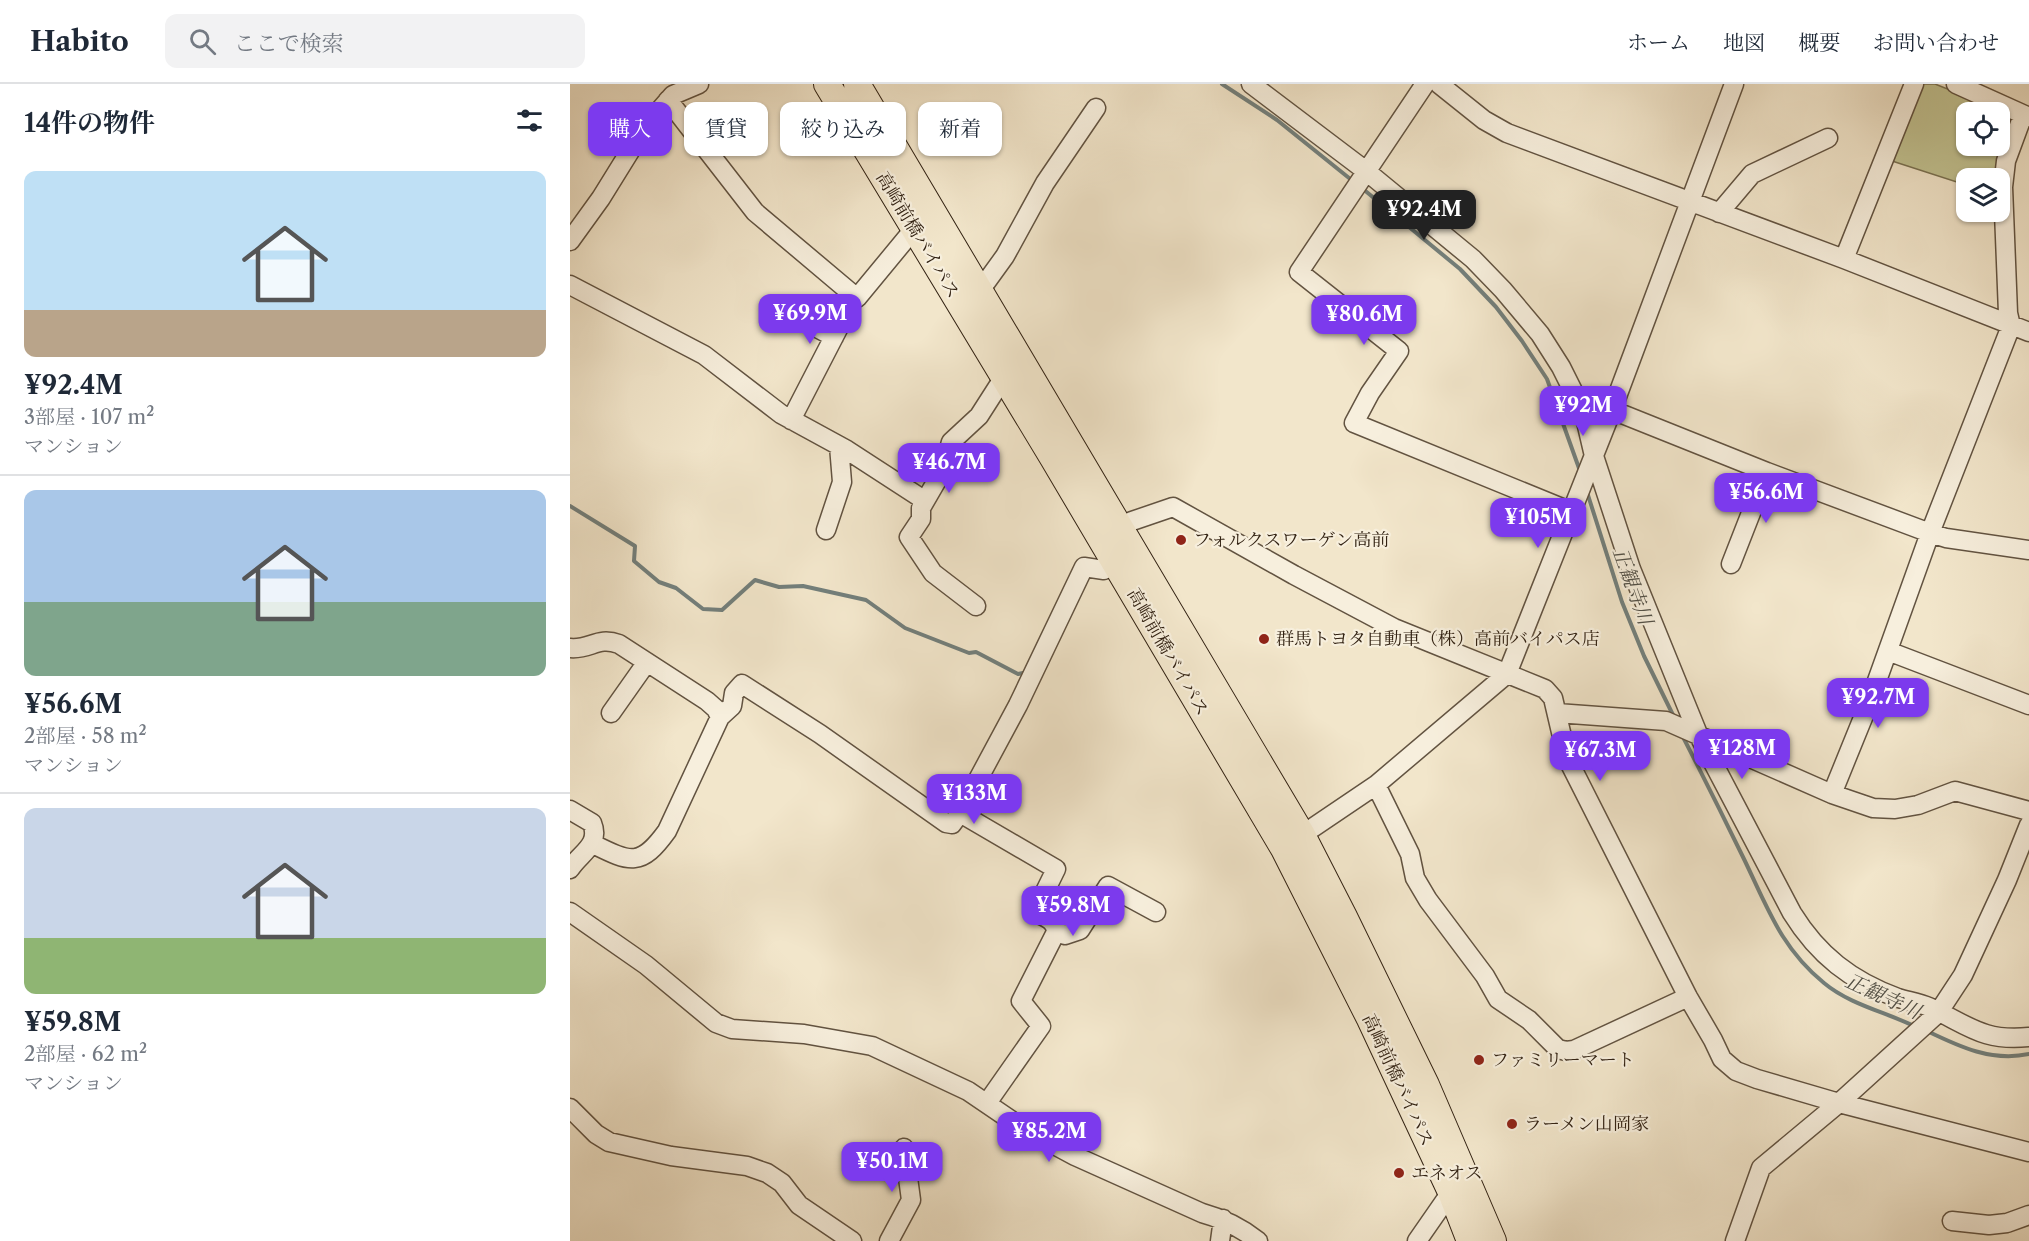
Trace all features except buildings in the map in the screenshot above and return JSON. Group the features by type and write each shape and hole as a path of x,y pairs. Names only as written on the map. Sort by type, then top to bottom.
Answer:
{"highway":[{"name":"高崎前橋バイパス","path":"827,84 1116,563 1284,849 1370,1019 1451,1192 1470,1241"},
{"name":"高崎前橋バイパス","path":"857,84 1302,835 1426,1085 1493,1241"}],"street":[{"path":"570,241 601,198 668,93 699,84"},
{"path":"1251,84 1366,171 1473,259 1540,334 1561,367 1584,412 1594,424 1605,428"},
{"path":"1425,84 1299,272 1399,351 1370,393 1354,423 1572,512"},
{"path":"1439,84 1484,120 1507,133 1844,259 2029,332"},
{"path":"1302,835 1376,785 1507,674 1612,410 1734,84"},
{"path":"1844,259 1914,84"},
{"path":"1832,794 2011,326 2008,313 2003,187 2006,161 2026,116 1979,96 1961,85"},
{"path":"668,93 755,212 857,298 914,229"},
{"path":"979,292 1005,256 1045,183 1096,108"},
{"path":"1719,213 1752,174 1828,138"},
{"path":"570,285 704,355 791,420 839,446 924,500"},
{"path":"791,420 855,296"},
{"path":"804,321 834,338"},
{"path":"976,606 933,573 909,537 921,519 924,500 943,470 951,442 979,416 1004,377"},
{"path":"1612,410 1767,472 1930,533 1946,538 2029,550"},
{"path":"1584,412 1594,456 1631,569 1698,734 1792,913 1805,933 1820,951 1838,966 1873,988 1929,1007 1970,1029 1992,1037 2029,1036"},
{"path":"826,530 842,482 839,446"},
{"path":"1731,564 1767,472"},
{"path":"1121,527 1173,507 1394,628 1545,689 1553,698 1567,758 1688,997 1722,1059 1736,1071 1839,1103 2029,1152"},
{"path":"593,844 610,852 635,859 647,854 657,846 668,831 720,717 732,706 734,693 742,684 820,734 946,823 952,824 1018,705 1084,567 1104,570 1116,563"},
{"path":"570,648 577,649 607,640 619,644 707,701 716,709 720,717"},
{"path":"1888,651 2029,705"},
{"path":"611,712 647,662"},
{"path":"1557,713 1666,721 1832,794 1873,808 1895,809 1918,806 1954,791 2029,811"},
{"path":"1376,785 1410,854 1416,878 1428,900 1485,976 1498,999 1529,1020 1558,1049 1574,1050 1688,997"},
{"path":"570,810 592,823 595,836 593,844 570,869"},
{"path":"960,813 1056,869 1035,912 1053,922 1056,932 1022,1001 1041,1026 987,1103"},
{"path":"1735,1241 1761,1168 1839,1103 1938,1013 1963,975 2007,880 2029,825"},
{"path":"1056,932 1065,935 1080,930 1108,886 1156,912"},
{"path":"570,912 638,958 716,1023 732,1029 804,1034 872,1046 968,1091 1022,1127 1075,1156 1202,1213 1235,1224 1258,1241"},
{"path":"570,1108 596,1134 609,1142 671,1156 747,1166 767,1173 782,1183 799,1205 852,1241"},
{"path":"889,1241 911,1200 904,1148"},
{"path":"1417,1241 1451,1192"},
{"path":"1953,1221 1998,1224 2029,1215"},
{"path":"1220,1241 1223,1219"}],"green space":[{"path":"1921,84 1935,84 1980,102 1956,102 1956,156 2005,156 2002,168 1956,168 1956,182 1892,161"},
{"path":"2010,114 2013,115 2010,130"}],"waterway":[{"name":"正観寺川","path":"1222,84 1277,120 1354,182"},
{"name":"正観寺川","path":"1363,189 1460,269 1496,307 1547,379 1580,471"},
{"name":"正観寺川","path":"1587,492 1622,602 1644,656 1674,717"},
{"path":"570,506 635,546 634,561 659,582 676,588 703,609 722,610 755,580 779,587 803,586 866,600 905,628 969,653 976,652 1018,674 1028,672"},
{"name":"正観寺川","path":"1682,735 1776,925 1796,955 1824,983 1845,997 1914,1026"},
{"name":"正観寺川","path":"1927,1031 1976,1052 2002,1056 2029,1054"}],"place":[{"name":"フォルクスワーゲン高前","path":"1181,540"},
{"name":"群馬トヨタ自動車（株）高前バイパス店","path":"1264,639"},
{"name":"ファミリーマート","path":"1479,1060"},
{"name":"ラーメン山岡家","path":"1512,1124"},
{"name":"エネオス","path":"1399,1173"}]}
